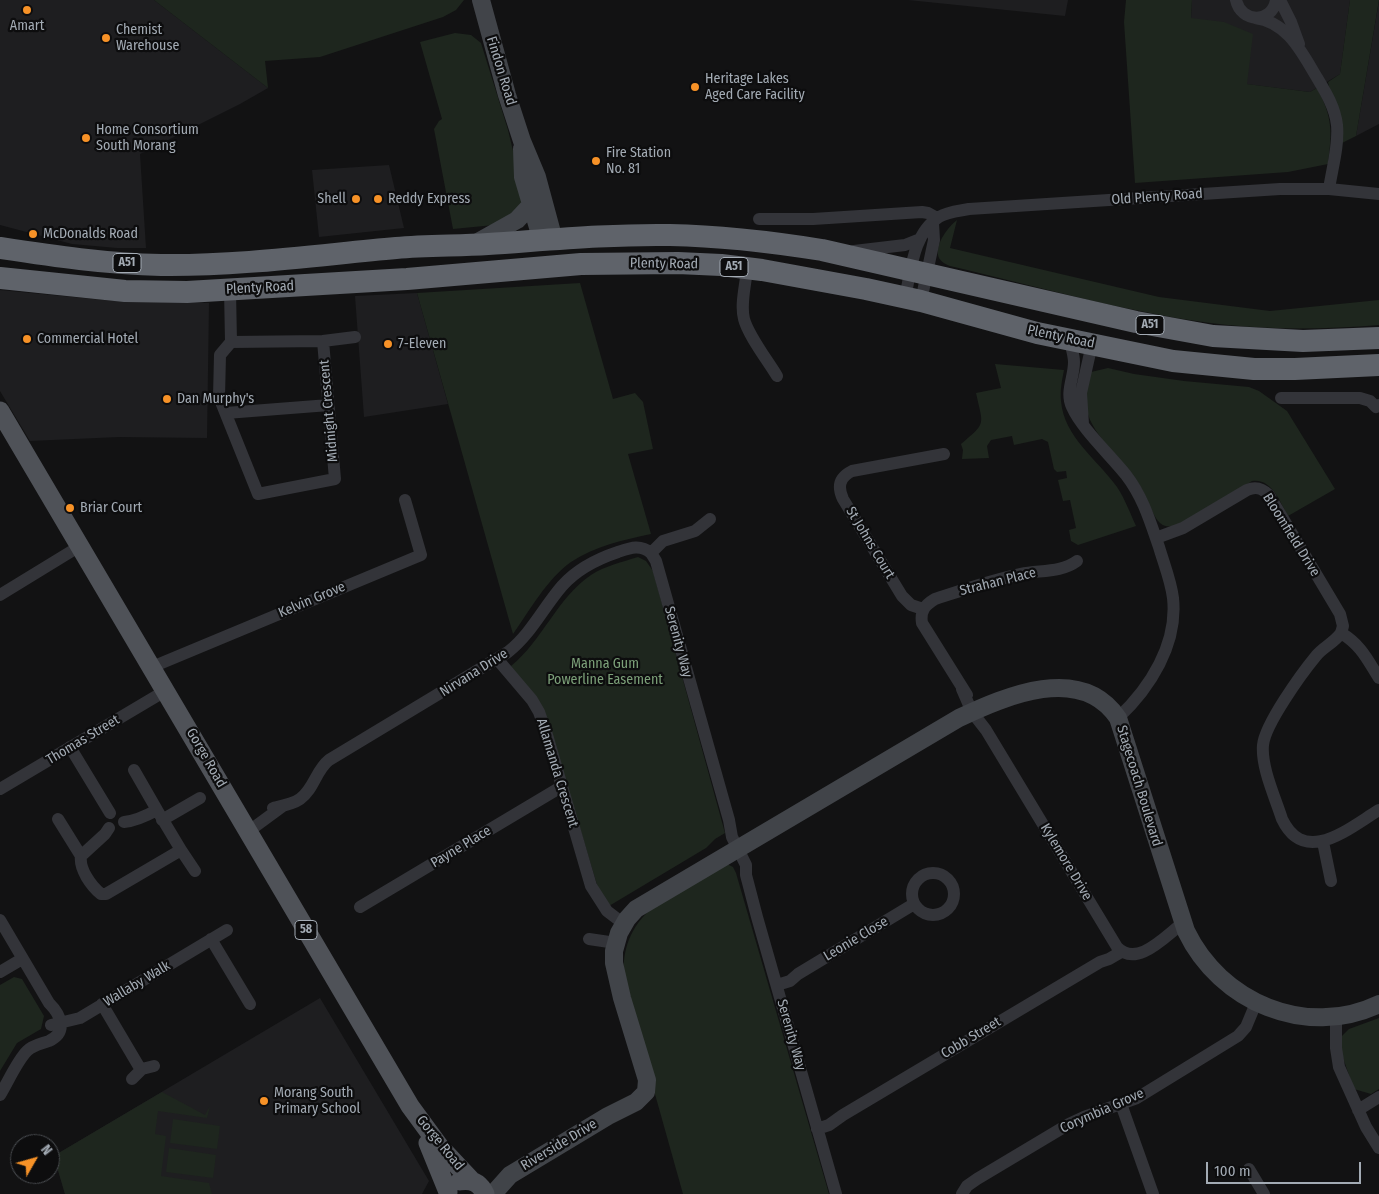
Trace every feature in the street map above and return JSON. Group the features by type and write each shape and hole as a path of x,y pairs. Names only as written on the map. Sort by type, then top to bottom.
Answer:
{"highway":[{"name":"Plenty Road","path":"0,248 127,263 162,265 234,264 425,246 625,236 709,237 778,243 833,253 1136,322 1213,336 1303,341 1379,338"},
{"name":"Findon Road","path":"548,240 553,266"},
{"name":"Plenty Road","path":"0,278 125,291 230,290 444,276 553,266 678,263 747,268 866,289 1070,340 1173,361 1229,367 1295,369 1379,365"},
{"path":"1061,305 1085,325 1092,344"}],"main road":[{"name":"Gorge Road","path":"2,419 80,546 410,1106 439,1165 448,1193"},
{"name":"Gorge Road","path":"410,1106 440,1147 477,1185"},
{"name":"58","path":"448,1193 451,1187 460,1181 477,1185"}],"street":[{"name":"Findon Road","path":"481,0 507,95 522,141 537,177 548,240"},
{"path":"1236,0 1242,13 1264,19 1276,25 1290,36 1300,48 1328,95 1337,125 1329,189"},
{"path":"1255,18 1263,17 1270,13 1276,0"},
{"path":"1280,0 1291,22 1300,48"},
{"name":"Findon Road","path":"522,141 522,171 531,205 548,240"},
{"name":"Old Plenty Road","path":"935,221 949,213 969,209 1218,192 1329,189 1379,194"},
{"path":"474,245 517,220 531,205"},
{"path":"759,219 820,219 926,212 935,221 935,237 919,272"},
{"path":"913,300 919,272 920,239 935,221"},
{"path":"833,253 895,247 910,244 920,239"},
{"path":"747,268 743,310 744,319 777,376"},
{"name":"Midnight Crescent","path":"230,290 231,342 220,355 219,398 258,494 334,480 324,340"},
{"name":"Midnight Crescent","path":"231,342 324,340 355,337"},
{"path":"1070,340 1074,364 1069,396 1073,410 1135,488 1148,513 1170,582 1174,612 1169,642 1158,665 1131,706 1116,714"},
{"path":"1083,424 1081,393 1092,344"},
{"path":"1281,398 1360,398 1370,401 1378,408"},
{"path":"226,413 329,405"},
{"name":"St Johns Court","path":"923,609 911,605 902,596 843,499 839,486 846,474 852,471 944,454"},
{"name":"Bloomfield Drive","path":"1156,538 1183,528 1247,490 1255,487 1263,490 1269,495 1340,614 1343,626 1341,633"},
{"name":"Kelvin Grove","path":"152,668 421,555 405,500"},
{"path":"651,553 663,541 695,531 710,518"},
{"path":"0,595 80,546"},
{"name":"Nirvana Drive","path":"248,832 278,807 304,797 320,769 329,760 498,660 521,640 561,587 584,567 599,559 633,547 645,548 651,553"},
{"name":"Serenity Way","path":"651,553 656,562 728,820 746,865 746,875 836,1194"},
{"name":"Strahan Place","path":"923,609 929,602 935,599 961,591 1021,574 1056,570 1077,562"},
{"path":"923,609 922,623 974,710"},
{"path":"1379,678 1356,643 1341,633 1337,639 1321,650 1310,664 1268,726 1263,744 1264,761 1286,827 1290,833 1304,841 1323,842 1330,840 1379,810"},
{"name":"Allamanda Crescent","path":"498,660 521,686 539,712 589,881 597,897 626,922"},
{"name":"Stagecoach Boulevard","path":"738,849 974,710 1036,690 1057,687 1068,688 1091,695 1116,714 1184,927 1196,950 1213,972 1226,984 1256,1003 1286,1014 1304,1017 1336,1016 1360,1011 1379,1004"},
{"name":"Thomas Street","path":"0,788 166,691"},
{"name":"Kylemore Drive","path":"974,710 1119,949"},
{"path":"70,747 110,813"},
{"path":"134,770 195,872"},
{"name":"Payne Place","path":"360,907 561,787"},
{"path":"124,822 160,815 200,798"},
{"path":"110,813 120,814 124,822"},
{"path":"110,813 105,822 109,828 113,830 119,829 124,822"},
{"path":"58,819 81,856 82,868 96,890 101,894 106,894 181,850"},
{"path":"81,856 109,828"},
{"path":"1323,842 1331,881"},
{"path":"589,939 616,943 626,922 643,905 738,849"},
{"name":"Leonie Close","path":"776,982 798,974 914,904"},
{"path":"0,920 22,959 50,1003 58,1012 56,1024 61,1030 48,1041 38,1044 26,1052 0,1095"},
{"path":"1119,949 1127,955 1140,954 1165,939 1175,937 1184,927"},
{"name":"Wallaby Walk","path":"56,1024 78,1019 228,930"},
{"path":"211,940 250,1004"},
{"name":"Riverside Drive","path":"477,1185 510,1175 608,1116 639,1093 637,1051 615,968 614,954 616,943"},
{"name":"Cobb Street","path":"816,1125 843,1114 1119,949"},
{"path":"0,972 22,959"},
{"name":"Corymbia Grove","path":"962,1194 967,1186 977,1179 1070,1124 1137,1098 1238,1036 1246,1027 1256,1003"},
{"path":"102,1004 137,1074 154,1066"},
{"path":"1336,1016 1336,1048 1339,1067 1358,1110 1379,1148"},
{"path":"1358,1110 1379,1098"},
{"path":"1121,1104 1153,1194"},
{"path":"1249,1169 1264,1194"},
{"name":"Riverside Drive","path":"493,1194 510,1175"}],"shaded area":[{"name":"Home Consortium South Morang","path":"0,0 154,0 268,88 140,154 146,248 117,248 72,244 0,225"},
{"path":"908,0 1068,0 1065,16"},
{"path":"1192,0 1350,0 1340,74 1310,92 1246,84 1191,18"},
{"path":"1379,1 1379,124 1356,136"},
{"name":"Shell","path":"389,165 404,228 319,237 312,170"},
{"path":"0,290 115,301 209,303 207,438 119,437 30,441 0,391"},
{"path":"417,293 448,404 364,417 355,296"},
{"name":"Morang South Primary School","path":"320,998 429,1181 422,1194 65,1194 60,1177 60,1152"}],"green space":[{"path":"154,0 464,0 456,10 443,17 320,57 265,61 268,88"},
{"path":"1126,0 1192,0 1191,18 1224,22 1253,34 1247,84 1310,92 1317,88 1329,117 1330,143 1328,164 1288,172 1135,183 1124,22"},
{"path":"1350,0 1379,0 1356,136 1342,143 1328,82 1340,74"},
{"path":"455,33 471,35 481,43 508,130 523,192 524,204 519,212 494,225 453,229 434,129 442,119 420,42"},
{"path":"957,220 950,248 1159,297 1270,311 1379,300 1379,325 1285,328 1228,325 1158,315 950,266 940,259 938,250 943,236"},
{"path":"580,283 613,399 635,393 643,402 653,449 628,454 651,534 599,548 571,562 554,577 532,605 513,634 417,293"},
{"path":"995,364 1064,370 1061,401 1063,414 1068,426 1117,487 1136,526 1078,545 1071,541 1069,530 1076,528 1070,500 1063,501 1058,480 1067,478 1066,471 1057,472 1054,469 1048,442 1042,439 1014,445 1012,436 991,440 987,446 989,458 962,459 963,450 961,444 981,423 976,393 1001,388"},
{"path":"1108,368 1134,374 1184,381 1249,387 1259,391 1287,411 1335,489 1288,516 1270,487 1259,481 1252,481 1182,524 1163,525 1157,520 1136,480 1095,430 1090,420 1086,400 1091,372"},
{"name":"Manna Gum Powerline Easement","path":"638,557 646,561 653,571 725,833 706,848 609,906 598,888 547,719 512,671 511,666 532,644 559,607 579,584 602,569"},
{"path":"727,864 733,867 736,873 829,1194 683,1194 623,980 624,958 629,939 645,914 654,906"},
{"path":"14,977 22,979 44,1016 41,1029 17,1043 0,1071 0,985"},
{"path":"1379,1018 1379,1089 1371,1094 1354,1089 1342,1055 1341,1037 1349,1029"},
{"path":"162,1092 205,1115 210,1106 207,1118 158,1111 155,1134 166,1136 161,1176 209,1183 212,1194 65,1194 60,1177 60,1152"},
{"path":"173,1119 220,1126 217,1149 170,1143"},
{"path":"169,1148 216,1155 213,1178 166,1172"}],"place":[{"name":"Amart","path":"27,10"},
{"name":"Chemist Warehouse","path":"106,38"},
{"name":"Heritage Lakes Aged Care Facility","path":"695,87"},
{"name":"Home Consortium South Morang","path":"86,138"},
{"name":"Fire Station No. 81","path":"596,161"},
{"name":"Shell","path":"356,199"},
{"name":"Reddy Express","path":"378,199"},
{"name":"McDonalds Road","path":"33,234"},
{"name":"Commercial Hotel","path":"27,339"},
{"name":"7-Eleven","path":"388,344"},
{"name":"Dan Murphy's","path":"167,399"},
{"name":"Briar Court","path":"70,508"},
{"name":"Morang South Primary School","path":"264,1101"}]}
